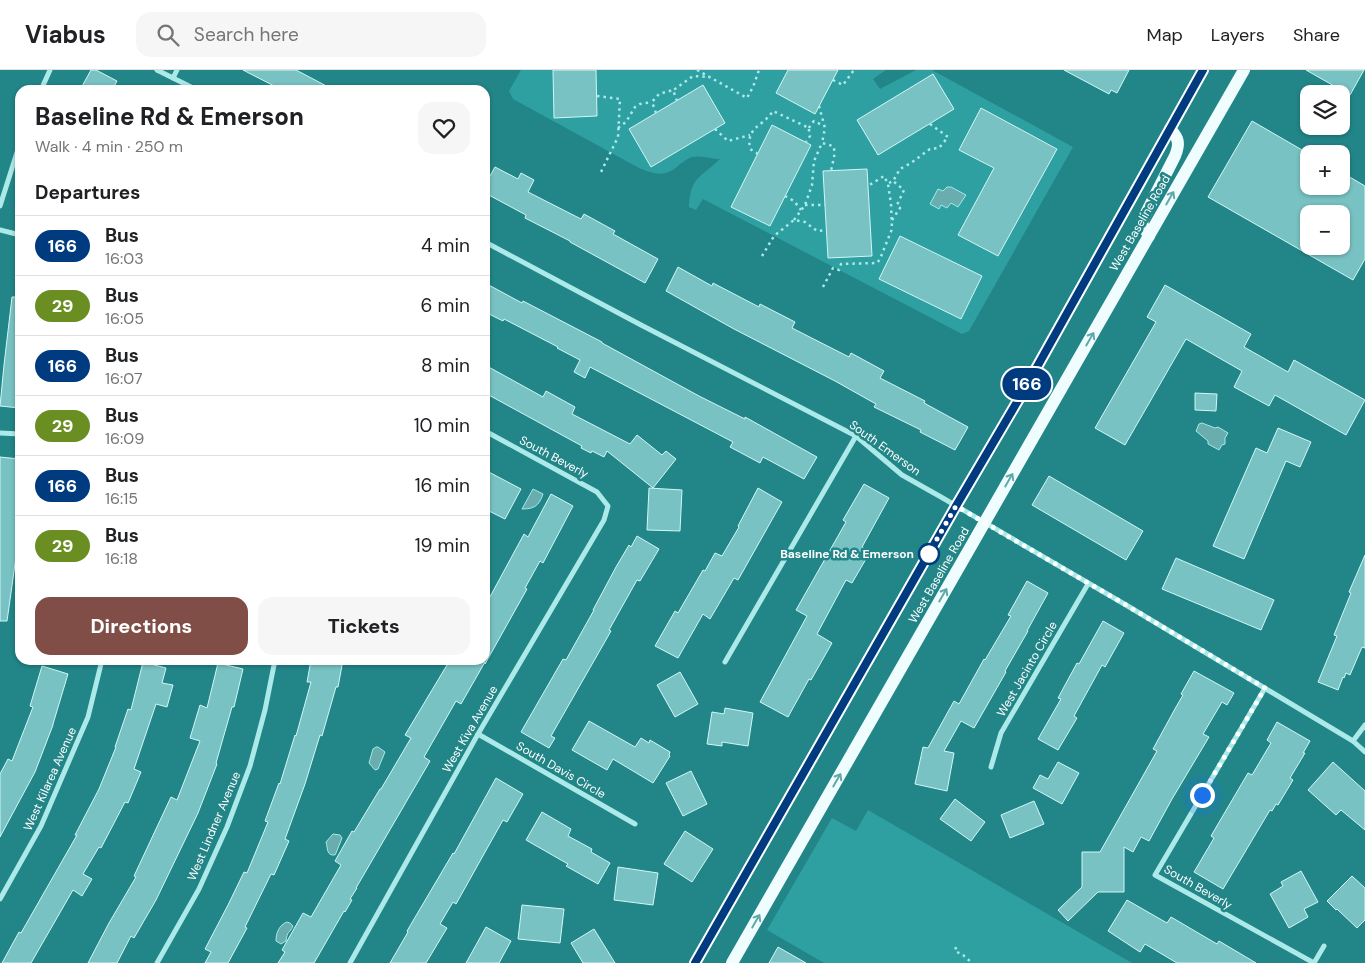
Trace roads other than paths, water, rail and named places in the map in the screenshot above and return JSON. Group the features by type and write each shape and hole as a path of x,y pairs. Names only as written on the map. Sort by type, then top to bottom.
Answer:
{"main road":[{"name":"West Baseline Road","path":"695,963 1023,392 1203,70"},
{"name":"West Baseline Road","path":"732,963 1244,70"},
{"path":"1149,236 1142,224 1143,219 1179,146 1177,136 1170,129"}],"street":[{"path":"44,85 50,70"},
{"path":"158,70 187,85"},
{"path":"173,78 177,70"},
{"path":"0,206 15,159"},
{"path":"0,230 15,234"},
{"name":"South Emerson","path":"490,245 856,436 902,476 1126,605 1353,741 1365,752"},
{"path":"0,433 15,434"},
{"name":"South Beverly","path":"490,434 597,492 608,506"},
{"path":"725,662 856,436"},
{"name":"West Kiva Avenue","path":"350,963 478,734 604,520 608,506"},
{"name":"West Jacinto Circle","path":"991,767 1001,733 1088,584"},
{"name":"West Kilarea Avenue","path":"1,896 42,826 88,717 101,665"},
{"name":"West Lindner Avenue","path":"157,963 198,889 227,827 250,766 274,665"},
{"name":"South Beverly","path":"1265,688 1155,875 1314,963"},
{"path":"1353,741 1365,725"},
{"name":"South Davis Circle","path":"478,734 635,824"},
{"path":"1314,963 1324,946"}],"place":[{"name":"Baseline Rd & Emerson","path":"929,554"}]}
